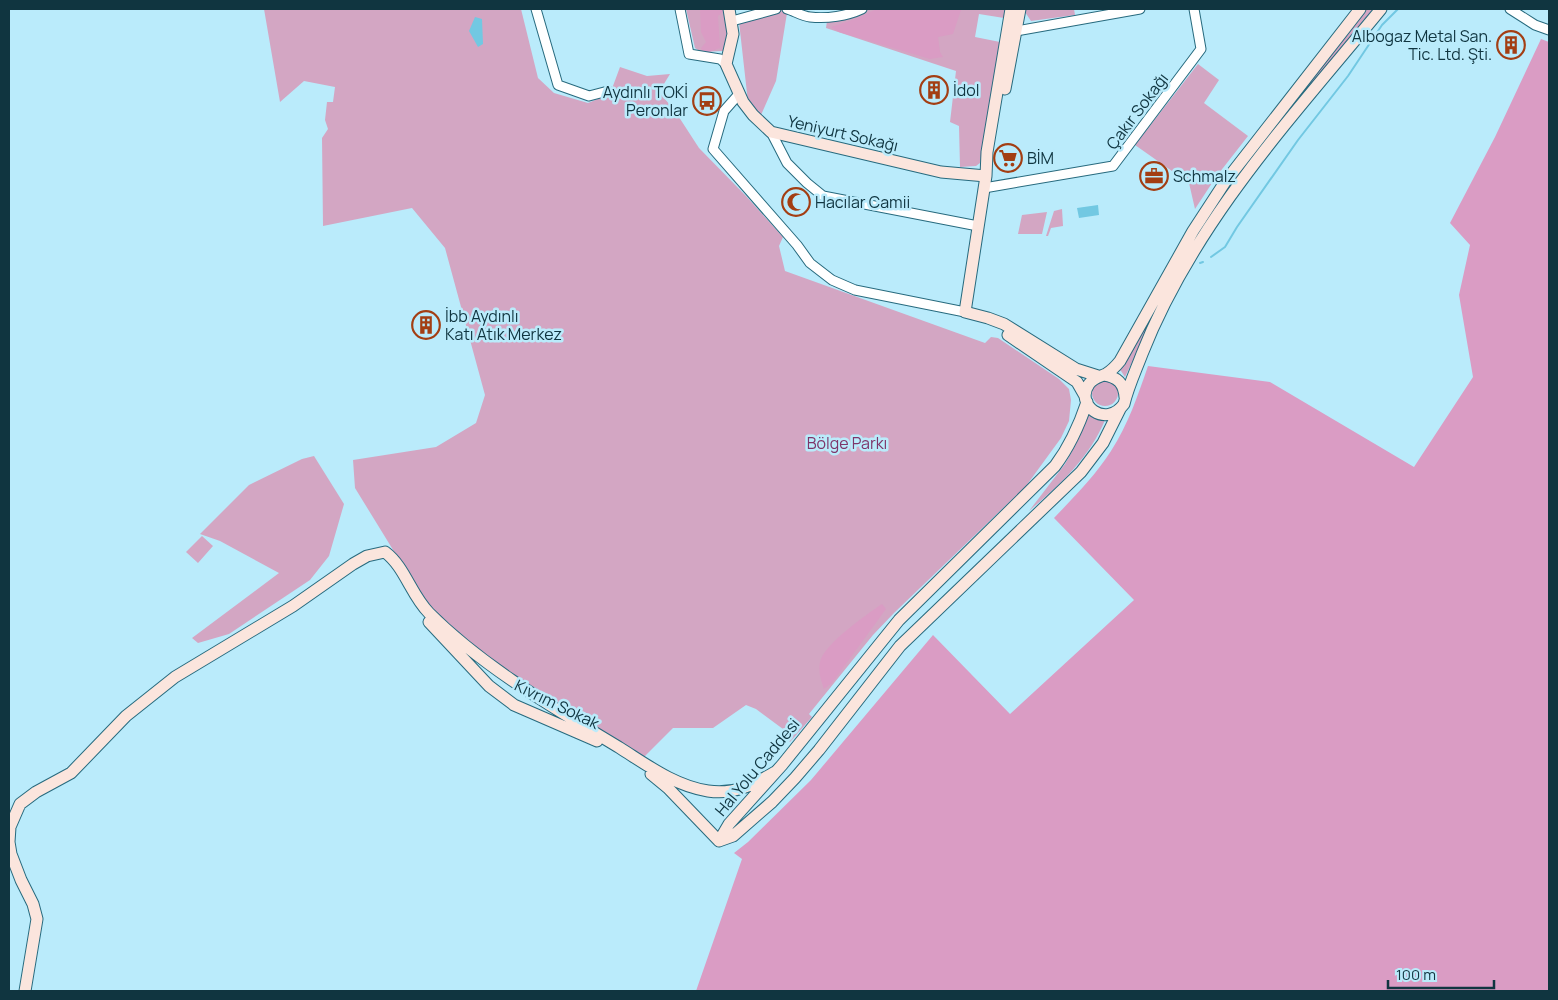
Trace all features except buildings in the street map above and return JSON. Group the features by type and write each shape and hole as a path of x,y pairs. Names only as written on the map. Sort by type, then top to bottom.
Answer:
{"street":[{"path":"536,9 558,86 589,96 608,91"},
{"path":"680,9 689,54 720,59 726,64 733,34 729,9"},
{"path":"732,21 776,9"},
{"path":"787,9 809,17 832,17 862,9"},
{"path":"965,312 1011,9"},
{"path":"986,176 994,152 1020,9"},
{"path":"1016,31 1140,9"},
{"name":"Çakır Sokağı","path":"984,188 1113,166 1201,49 1194,9"},
{"path":"1086,399 1089,384 1115,367 1129,347 1193,231 1225,182 1360,9"},
{"path":"965,312 1002,331 1077,382 1090,408 1101,415 1114,413 1120,409 1151,332 1168,298 1221,208 1260,155 1381,9"},
{"path":"1510,9 1535,25 1549,30"},
{"name":"Yeniyurt Sokağı","path":"726,64 739,94 753,115 771,132 941,172 986,176"},
{"path":"739,94 724,111 713,149 810,262 832,280 855,290 965,312 1004,324 1076,369 1117,379 1122,384 1125,397"},
{"path":"771,132 787,163 823,196 978,226"},
{"name":"Hal Yolu Caddesi","path":"719,841 729,824 775,772 899,620 1055,466 1077,431 1086,399"},
{"name":"Hal Yolu Caddesi","path":"719,841 733,836 778,796 819,750 900,646 1081,472 1102,443 1120,409"},
{"path":"25,991 37,919 33,904 11,854 9,842 10,827 20,804 36,792 71,774 126,716 174,676 293,606 367,556 384,552 397,564 414,595 424,608 477,655 583,726 668,777 692,787 728,792 754,784 775,772"},
{"name":"Kıvrım Sokak","path":"384,552 390,565 428,621 489,686 514,705 617,750 634,761 668,788 719,841"}],"green space":[{"name":"Bölge Parkı","path":"264,9 521,9 538,78 554,93 588,103 610,94 620,67 647,76 670,74 659,92 675,111 699,148 783,237 779,246 785,271 985,343 991,337 998,338 1059,379 1069,389 1071,400 1069,421 1061,438 1026,486 873,635 809,714 812,717 790,742 785,736 787,732 756,709 746,705 713,728 673,728 642,759 488,657 436,613 422,597 355,488 353,460 436,447 476,423 485,395 445,248 412,208 323,226 322,138 328,129 325,120 327,102 333,102 335,87 304,81 280,102"},
{"path":"686,9 724,9 729,26 723,51 701,52 695,48"},
{"path":"870,9 1006,9 1004,18 979,14 975,37 1000,42 980,163 976,166 960,167 959,126 950,122 956,71 826,28 827,21 843,20"},
{"path":"1026,9 1074,9 1075,15 1031,21 1025,12"},
{"path":"1367,9 1373,9 1233,181 1212,211 1190,249 1188,248 1208,216 1229,185 1251,155"},
{"path":"781,10 787,13 776,81 761,115 748,102 739,22"},
{"path":"1198,64 1219,80 1204,103 1248,136 1216,177 1195,209 1189,183 1135,145"},
{"path":"1062,209 1063,226 1051,228 1048,236 1046,236 1054,211"},
{"path":"1047,212 1042,234 1018,234 1022,215"},
{"path":"1170,283 1125,377 1121,371 1115,368"},
{"path":"1105,380 1114,384 1118,393 1114,402 1105,406 1096,402 1092,393 1096,384"},
{"path":"1088,414 1096,419 1105,420 1099,434 1073,470 1029,511 1065,464 1075,446"},
{"path":"314,456 344,504 329,556 310,580 229,634 198,643 192,638 279,573 220,541 200,534 249,485 302,459"},
{"path":"202,536 213,546 198,563 186,552"}],"shaded area":[{"path":"700,9 726,9 718,16 720,48 704,54 701,48 706,42 701,32"},
{"path":"876,9 965,9 961,10 953,34 938,37 940,52 943,57 930,59 839,32 831,27 858,18"},
{"path":"1541,39 1549,42 1549,991 696,991 742,859 734,853 748,842 811,780 933,635 1010,714 1134,600 1054,518 1091,478 1111,451 1128,420 1148,366 1270,382 1414,467 1473,377 1459,295 1470,245 1450,223 1495,137"},
{"path":"882,604 886,609 832,683 824,689 819,669 823,655 846,630"}],"water":[{"path":"475,17 482,19 483,44 478,47 469,31"},
{"path":"1098,205 1099,215 1079,218 1077,208"}],"waterway":[{"path":"1211,257 1225,247 1298,140 1348,76 1382,25 1398,9"}],"place":[{"name":"Albogaz Metal San. Tic. Ltd. Şti.","path":"1511,45"},
{"name":"İdol","path":"934,90"},
{"name":"Aydınlı TOKİ Peronlar","path":"707,101"},
{"name":"BİM","path":"1008,158"},
{"name":"Schmalz","path":"1154,176"},
{"name":"Hacılar Camii","path":"796,202"},
{"name":"İbb Aydınlı Katı Atık Merkez","path":"426,325"}]}
